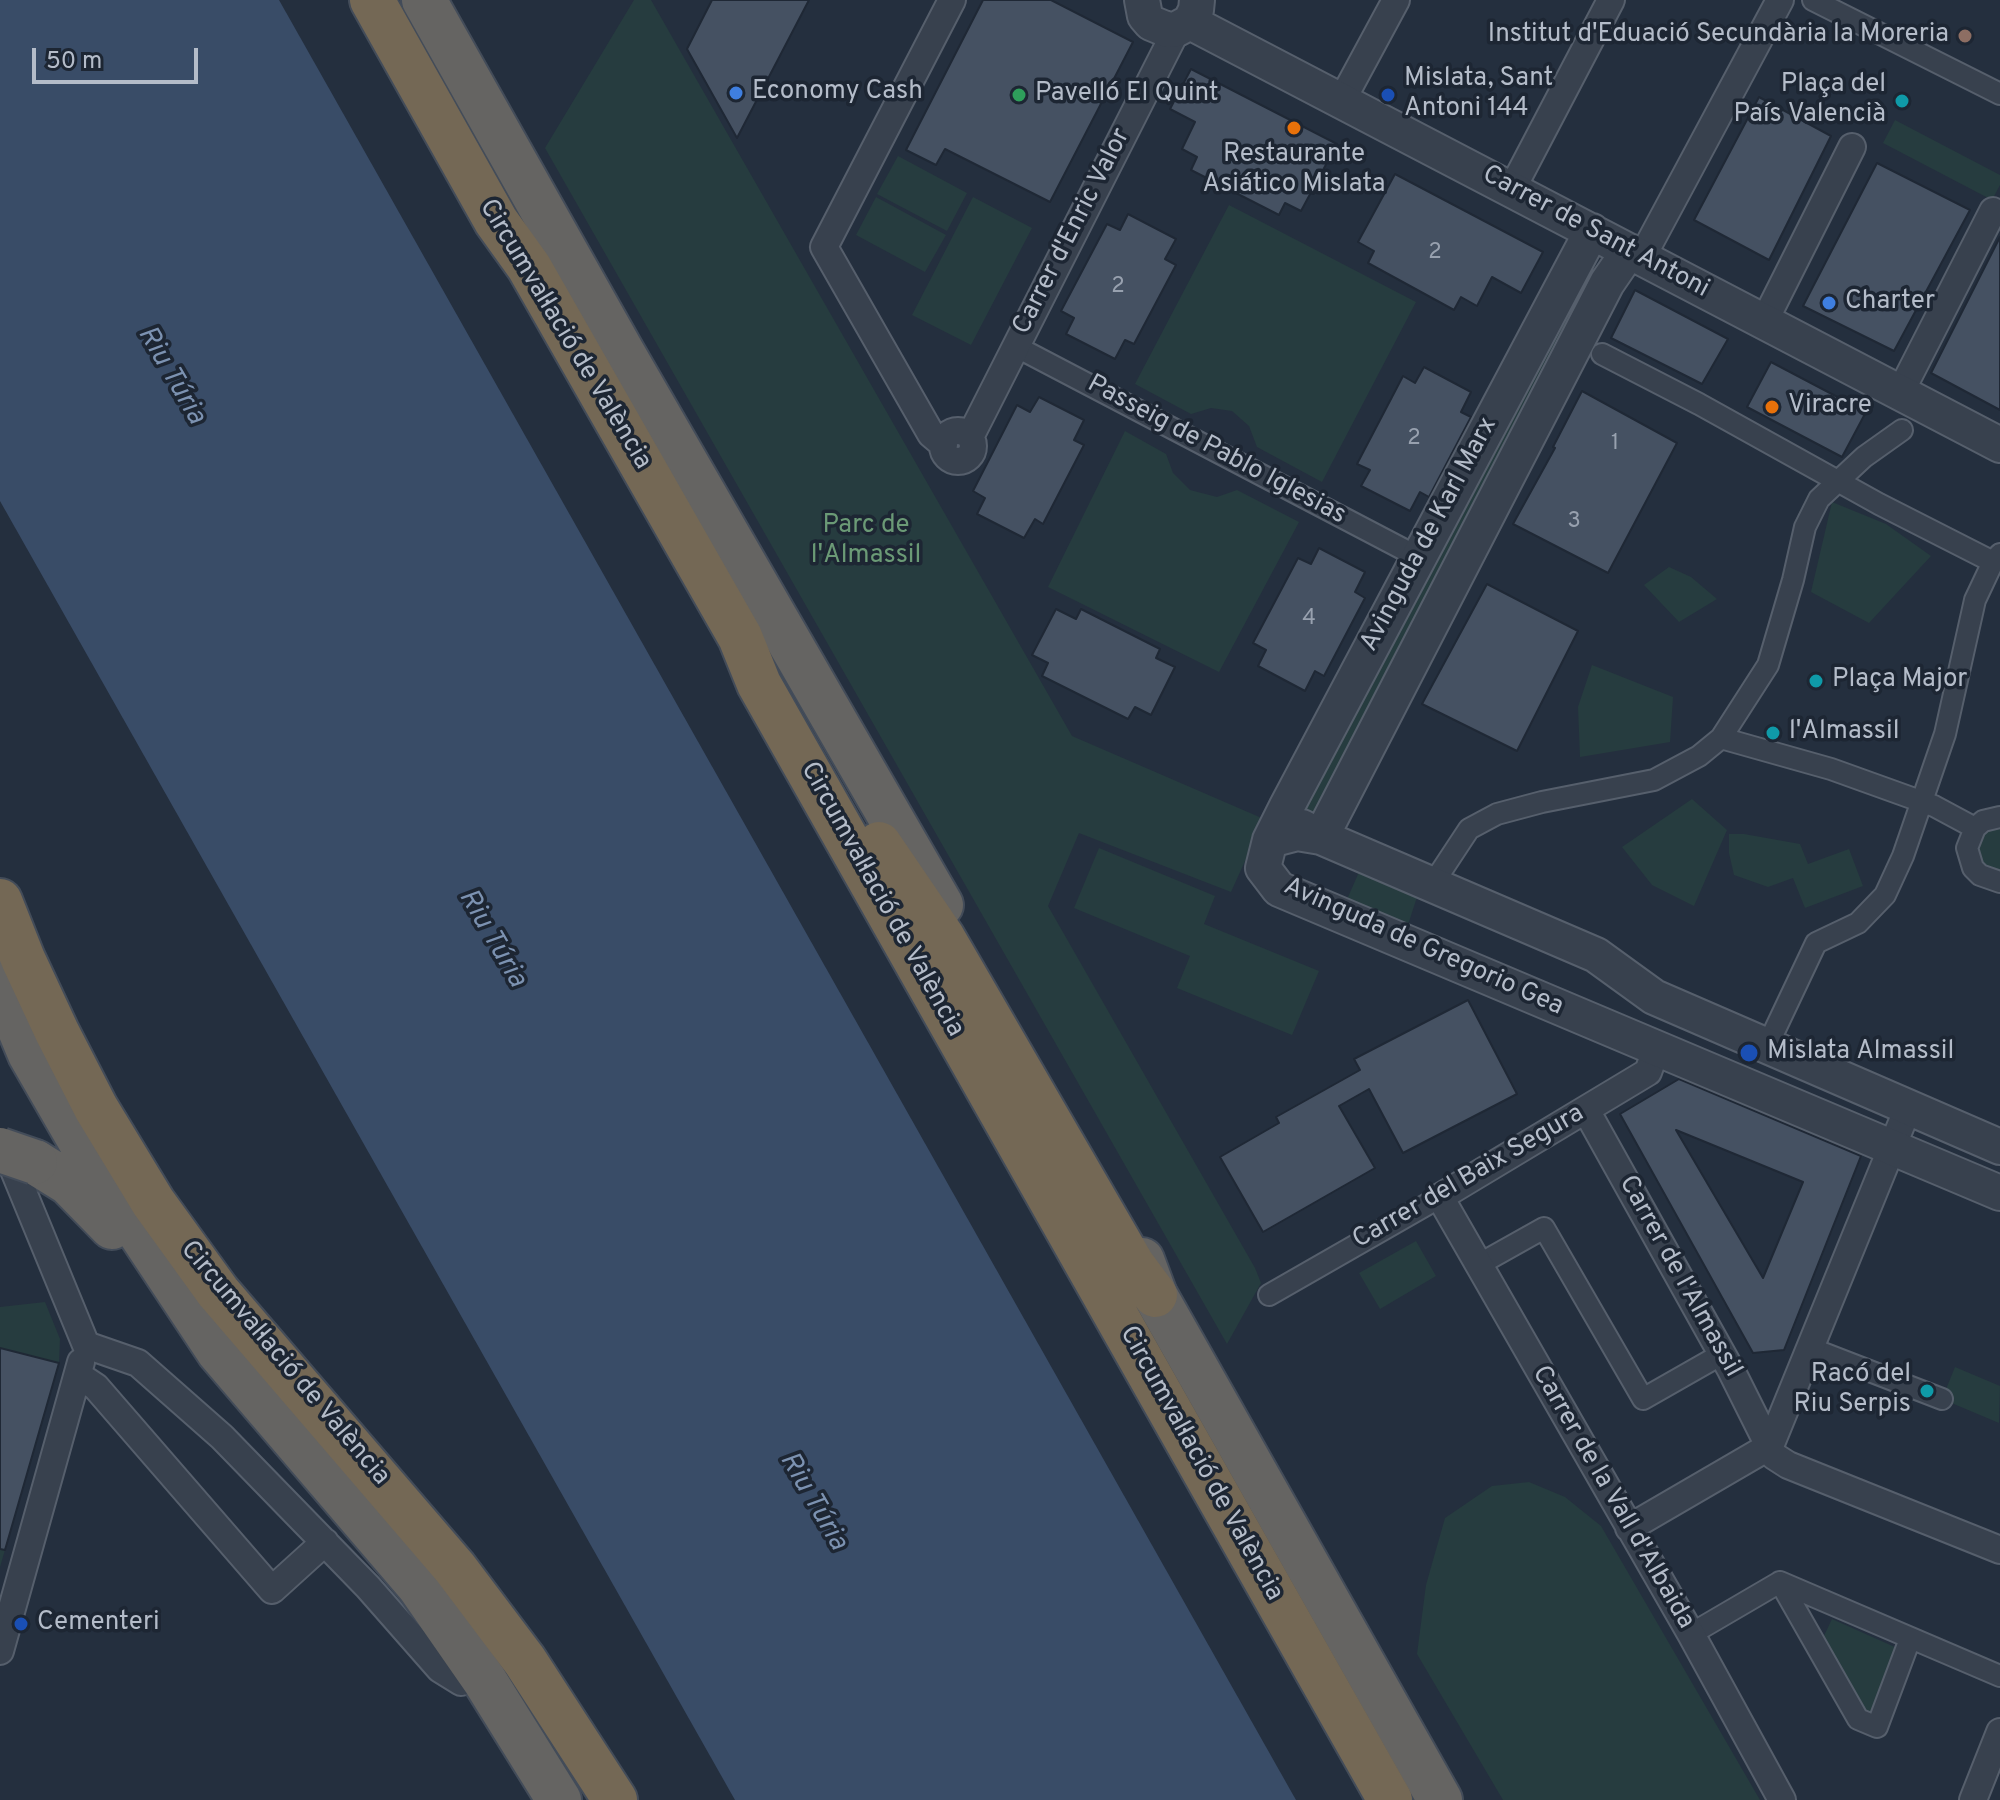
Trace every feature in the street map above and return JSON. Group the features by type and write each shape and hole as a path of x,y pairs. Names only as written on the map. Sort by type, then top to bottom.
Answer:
{"highway":[{"name":"Circumval·lació de València","path":"372,0 496,221 529,267 740,637 767,698 1390,1800"},
{"name":"Circumval·lació de València","path":"424,0 1141,1258 1155,1295 1440,1800"},
{"path":"740,637 772,672 836,781 943,938 1132,1264 1155,1295"},
{"name":"Circumval·lació de València","path":"0,901 57,1032 96,1108 153,1202 218,1292 455,1568 525,1661 615,1800"},
{"name":"Circumval·lació de València","path":"0,982 30,1054 87,1153 219,1352 419,1586 485,1681 559,1800"},
{"path":"18,1156 69,1183 102,1214 187,1319 219,1352"}],"street":[{"name":"Carrer d'Enric Valor","path":"952,0 824,247 931,434 944,445 951,433 961,432 970,437 1188,17"},
{"name":"Carrer de Sant Antoni","path":"1142,0 1145,16 1151,23 1168,30 1188,17 2000,445"},
{"path":"1342,100 1396,0"},
{"path":"1512,189 1611,0"},
{"path":"1635,254 1780,0"},
{"path":"1813,0 2000,94"},
{"path":"1764,322 1852,147"},
{"path":"1900,393 1993,211"},
{"name":"Avinguda de Karl Marx","path":"1270,840 1592,231"},
{"name":"Avinguda de Karl Marx","path":"1321,837 1607,283 1635,254"},
{"name":"Passeig de Pablo Iglesias","path":"1015,346 1418,557"},
{"path":"1602,354 1838,479 1879,504 1996,558 1975,600 1945,734 1903,856 1885,895 1858,923 1816,943 1771,1038"},
{"path":"1438,876 1469,829 1497,814 1654,780 1699,756 1721,738 1768,665 1805,527 1819,499 1838,479 1902,430"},
{"path":"1721,738 1831,769 1922,802 1975,828"},
{"path":"1286,808 1297,825 1321,837"},
{"path":"2000,817 1983,821 1969,838 1969,858 1980,875 2000,882"},
{"name":"Avinguda de Gregorio Gea","path":"2000,1147 1654,997 1596,955 1321,837 1297,833 1270,840 1263,868 1279,889 2000,1193"},
{"name":"Carrer del Baix Segura","path":"1269,1295 1648,1072 1656,1050"},
{"path":"1629,1528 1770,1446 1908,1108"},
{"name":"Carrer de l'Almassil","path":"1586,1110 1770,1446"},
{"path":"0,1136 86,1345 0,1651"},
{"name":"Carrer de la Vall d'Albaida","path":"1440,1197 1691,1634 1782,1800"},
{"path":"1478,1265 1544,1228 1643,1399 1722,1354"},
{"path":"86,1345 138,1363 222,1437 325,1542 440,1669 461,1682"},
{"path":"1810,1348 1942,1399"},
{"path":"78,1375 96,1387 272,1590 325,1542"},
{"path":"1770,1446 1774,1456 1788,1465 2000,1550"},
{"path":"1691,1634 1780,1582"},
{"path":"1780,1582 1858,1719 1877,1727 1910,1639"},
{"path":"1780,1582 2000,1676"},
{"path":"1973,1800 1993,1771 2000,1732"}],"green space":[{"name":"Parc de l'Almassil","path":"634,0 651,0 1072,736 1264,819 1231,892 1079,833 1048,906 1255,1268 1261,1283 1227,1344 545,148"},
{"path":"1895,120 2000,175 2000,185 1992,200 1883,143"},
{"path":"898,156 967,193 947,231 877,194"},
{"path":"876,197 946,235 925,272 856,235"},
{"path":"973,197 1032,228 971,345 912,315"},
{"path":"1229,205 1416,302 1322,482 1257,447 1249,426 1232,411 1211,408 1191,414 1135,384"},
{"path":"1574,280 1599,291 1317,818 1295,806"},
{"path":"1125,431 1166,454 1173,473 1190,490 1217,497 1237,490 1299,522 1219,672 1048,587"},
{"path":"1832,502 1886,524 1931,556 1869,623 1811,592"},
{"path":"1669,567 1691,577 1717,599 1679,622 1644,585"},
{"path":"1592,665 1673,697 1670,742 1580,757 1578,707"},
{"path":"1692,799 1727,830 1694,906 1652,885 1622,847"},
{"path":"2000,828 2000,873 1988,872 1976,855 1982,835"},
{"path":"1729,834 1800,844 1808,864 1849,849 1863,886 1805,908 1793,878 1768,887 1734,875"},
{"path":"1099,848 1215,896 1204,924 1319,971 1292,1035 1177,988 1190,956 1074,908"},
{"path":"1359,872 1417,897 1406,931 1345,904"},
{"path":"1416,1241 1436,1276 1380,1309 1359,1273"},
{"path":"45,1302 60,1339 59,1363 0,1567 0,1307"},
{"path":"1955,1367 2000,1386 1999,1423 1942,1399"},
{"path":"1529,1482 1565,1497 1601,1526 1760,1800 1503,1800 1417,1654 1426,1585 1445,1518 1492,1486"},
{"path":"1832,1619 1897,1648 1871,1722 1820,1644"}],"water":[{"name":"Riu Túria","path":"0,0 279,0 1296,1800 735,1800 0,501"}],"building":[{"name":"Economy Cash","path":"712,0 809,0 737,138 687,49"},
{"name":"Pavelló El Quint","path":"983,0 1051,0 1133,42 1050,202 945,149 936,165 906,150"},
{"path":"1191,69 1337,144 1301,211 1285,203 1279,215 1191,170 1197,157 1182,149 1195,122 1170,109"},
{"path":"1759,97 1831,136 1769,260 1694,220"},
{"path":"1877,163 1970,210 1894,351 1803,306"},
{"path":"1395,174 1543,252 1521,293 1492,277 1477,306 1461,297 1454,310 1368,263 1374,251 1358,242"},
{"path":"1128,214 1176,239 1165,259 1176,265 1134,344 1125,340 1115,359 1066,334 1074,318 1061,311 1107,224 1120,230"},
{"path":"2000,237 2000,410 1931,373"},
{"path":"1635,290 1728,339 1702,384 1611,338"},
{"path":"1771,362 1866,412 1842,457 1747,407"},
{"path":"1424,367 1471,392 1461,412 1471,417 1429,497 1420,492 1410,511 1361,486 1370,470 1357,464 1403,376 1415,383"},
{"path":"1582,391 1677,443 1608,573 1513,524"},
{"path":"1039,397 1084,420 1074,440 1084,445 1043,524 1035,519 1024,538 977,514 985,498 973,491 1017,405 1030,412"},
{"path":"1319,548 1365,572 1355,592 1365,598 1324,676 1315,671 1305,691 1258,666 1266,650 1253,643 1298,558 1311,564"},
{"path":"1487,584 1578,631 1517,751 1422,704"},
{"path":"1056,609 1076,619 1081,609 1160,649 1156,658 1175,667 1151,715 1135,707 1128,719 1042,676 1048,663 1032,655"},
{"path":"1468,1000 1517,1094 1403,1153 1369,1089 1339,1106 1375,1168 1263,1232 1220,1157 1279,1123 1276,1117 1360,1070 1354,1059"},
{"path":"1679,1079 1861,1156 1784,1350 1753,1353 1620,1114","holes":["1676,1130 1803,1182 1763,1278"]},
{"path":"0,1348 59,1363 5,1550 0,1549"}],"place":[{"name":"Institut d'Eduació Secundària la Moreria","path":"1965,36"},
{"name":"Economy Cash","path":"736,93"},
{"name":"Pavelló El Quint","path":"1019,95"},
{"name":"Mislata, Sant Antoni 144","path":"1388,95"},
{"name":"Plaça del País Valencià","path":"1902,101"},
{"name":"Restaurante Asiático Mislata","path":"1294,128"},
{"name":"Charter","path":"1829,303"},
{"name":"Viracre","path":"1772,407"},
{"name":"Plaça Major","path":"1816,681"},
{"name":"l'Almassil","path":"1773,733"},
{"name":"Mislata Almassil","path":"1749,1053"},
{"name":"Racó del Riu Serpis","path":"1927,1391"},
{"name":"Cementeri","path":"21,1624"}]}
